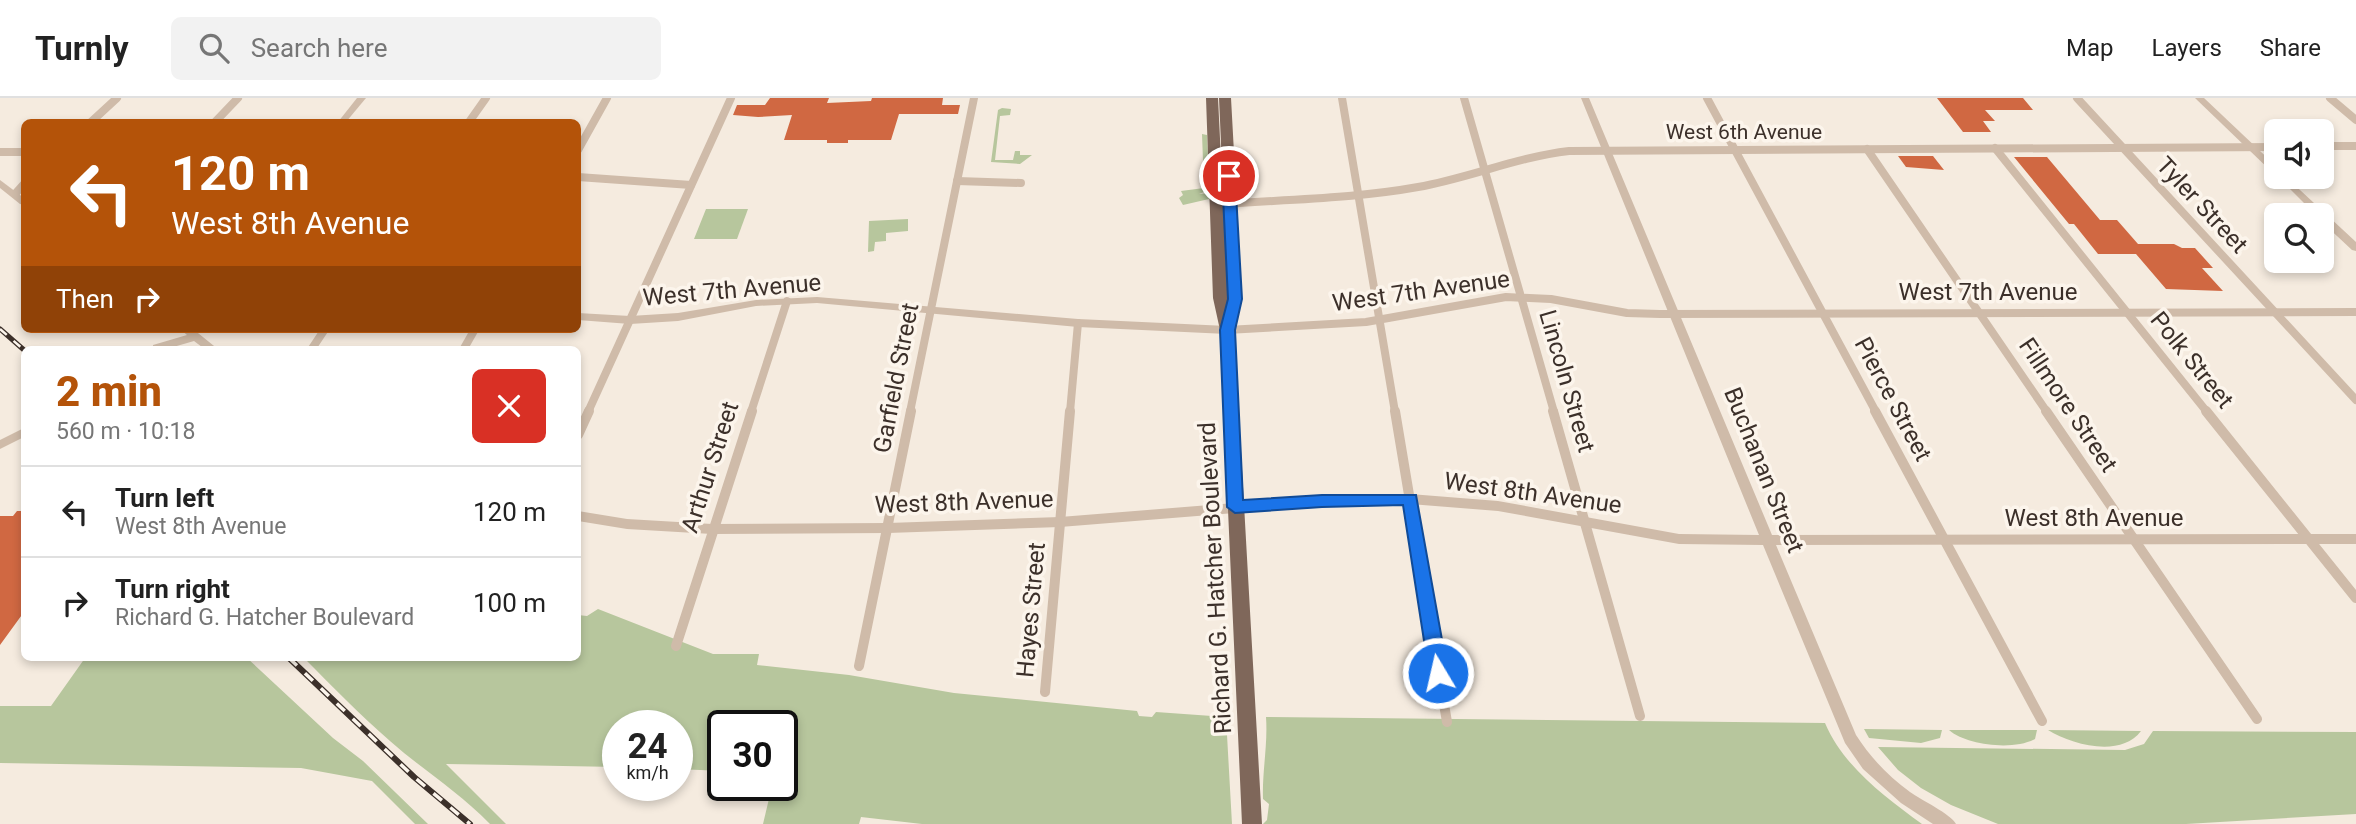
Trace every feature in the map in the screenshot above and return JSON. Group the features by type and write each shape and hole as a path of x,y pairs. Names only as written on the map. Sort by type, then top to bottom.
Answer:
{"main road":[{"name":"Richard G. Hatcher Boulevard","path":"1212,98 1220,122"},
{"name":"Richard G. Hatcher Boulevard","path":"1225,98 1220,122 1223,204 1220,298 1227,330 1252,824"}],"street":[{"path":"94,119 117,98"},
{"path":"218,119 238,98"},
{"path":"344,119 362,98"},
{"path":"470,119 486,98"},
{"path":"581,145 607,98"},
{"path":"581,428 731,98"},
{"name":"Garfield Street","path":"859,666 974,98"},
{"path":"1342,98 1447,722"},
{"name":"Lincoln Street","path":"1464,98 1640,716"},
{"name":"Buchanan Street","path":"1585,98 1853,744 1897,790 1927,814 1948,824"},
{"name":"Pierce Street","path":"1707,98 2042,721"},
{"name":"Tyler Street","path":"2077,98 2356,400"},
{"path":"2199,98 2264,160"},
{"path":"2330,98 2356,120"},
{"path":"2334,146 2356,146"},
{"name":"West 6th Avenue","path":"1223,204 1358,196 1422,187 1544,153 1606,150 2264,147"},
{"name":"Polk Street","path":"1995,148 2356,598"},
{"name":"Fillmore Street","path":"1867,149 2257,719"},
{"path":"0,152 21,152"},
{"path":"581,177 691,186"},
{"path":"957,181 1021,183"},
{"path":"0,183 21,199"},
{"path":"15,194 21,187"},
{"path":"2294,189 2309,203"},
{"path":"2334,227 2356,248"},
{"name":"West 7th Avenue","path":"581,317 630,320 678,317 787,301 836,301 1078,323 1227,330 1305,327 1379,320 1489,298 1521,297 1559,300 1626,313 1675,314 2356,312"},
{"name":"Arthur Street","path":"676,646 787,301"},
{"name":"Hayes Street","path":"1045,692 1078,323"},
{"path":"163,346 191,333 209,346"},
{"path":"0,445 21,434"},
{"name":"West 8th Avenue","path":"581,516 627,524 712,529 888,528 1060,522 1322,501 1410,499 1498,506 1679,539 2356,539"}],"green space":[{"path":"1011,109 1010,115 1000,116 995,160 1013,160 1015,151 1020,151 1020,155 1032,155 1020,164 991,162 998,110"},
{"path":"1202,134 1207,135 1209,190 1199,194 1209,193 1209,199 1183,205 1179,198 1183,195 1181,191 1204,188"},
{"path":"706,209 748,209 737,239 694,239"},
{"path":"908,219 908,231 886,233 886,241 875,242 874,251 868,252 869,221"},
{"path":"598,609 713,654 759,654 757,665 849,675 954,693 1137,711 1139,716 1152,717 1156,712 1226,717 1232,824 922,824 861,817 859,824 763,824 768,801 798,801 798,710 707,710 707,770 693,770 693,710 602,710 602,767 446,764 506,824 490,824 466,801 379,731 307,661 581,661 581,615 587,616"},
{"path":"83,661 250,661 333,738 363,761 428,824 415,824 372,781 301,768 0,763 0,706 51,706"},
{"path":"1266,717 1825,723 1833,739 1854,767 1880,792 1922,824 1263,824 1267,820 1269,804 1263,799"},
{"path":"1864,729 1942,730 1940,738 1921,743 1869,738"},
{"path":"1949,730 2037,730 2035,739 2026,743 1990,745 1967,739"},
{"path":"2048,730 2141,731 2132,739 2109,747 2083,744"},
{"path":"2153,731 2356,732 2356,814 2186,824 1998,824 1951,805 1921,788 1898,770 1878,747 2125,750 2144,744"}],"building":[{"path":"770,98 829,98 827,103 871,101 872,98 943,98 942,105 960,105 958,114 899,114 891,140 827,143 827,140 784,140 792,115 733,115 737,105 765,105"},
{"path":"1937,98 2023,98 2033,110 1985,110 1995,121 1983,121 1991,132 1963,132"},
{"path":"1898,156 1933,156 1944,170 1906,167"},
{"path":"2014,157 2047,157 2100,220 2117,220 2138,244 2174,244 2182,248 2195,248 2213,268 2202,268 2223,291 2166,289 2136,254 2098,254 2074,224 2069,224"},
{"path":"17,511 21,511 21,616 0,645 0,516 13,516"}],"railway":[{"path":"0,329 21,347"},
{"path":"292,661 414,777 470,824"}],"route":[{"path":"1229,176 1235,299 1227,330 1235,507 1410,499 1438,673"}]}
